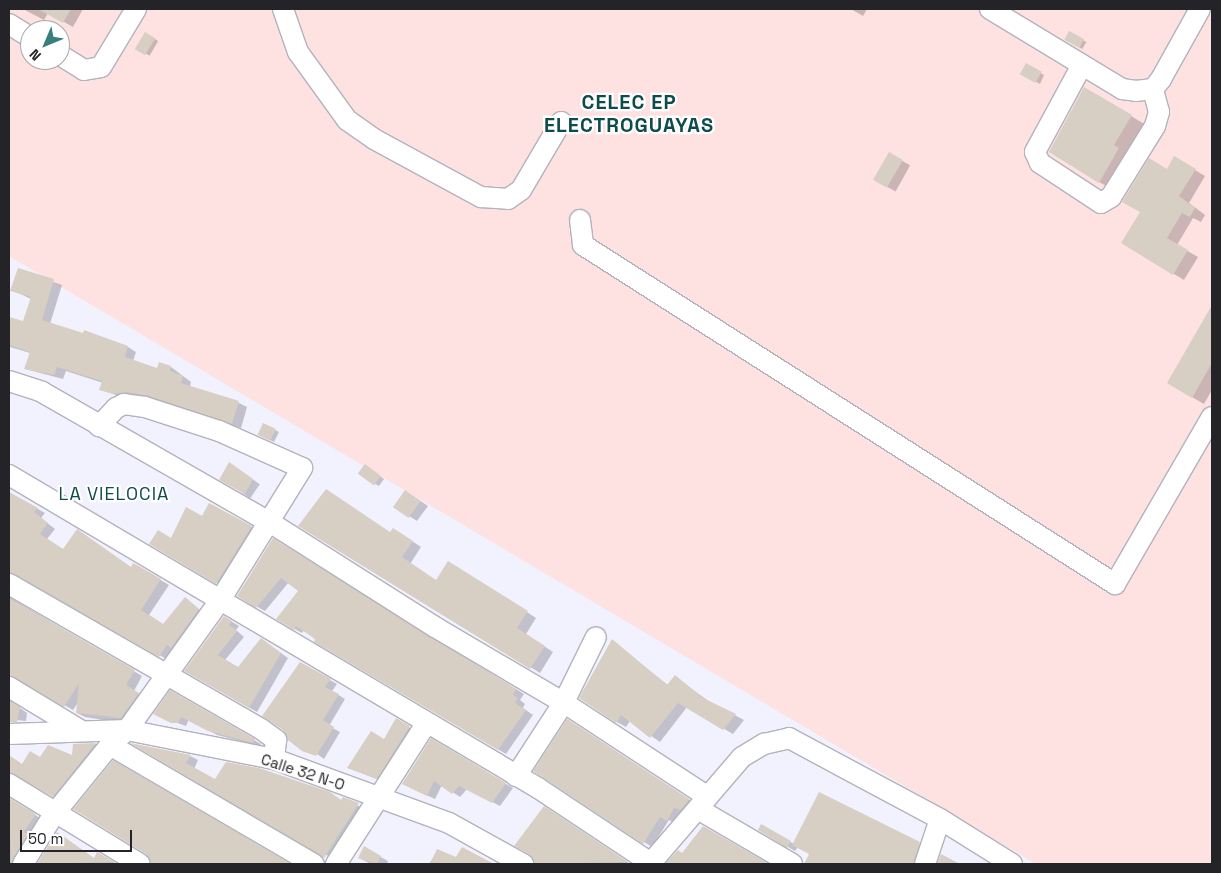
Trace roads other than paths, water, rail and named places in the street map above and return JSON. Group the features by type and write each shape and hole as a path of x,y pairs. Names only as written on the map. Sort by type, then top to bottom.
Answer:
{"street":[{"path":"70,61 84,70 101,67 136,9"},
{"path":"283,9 298,52 347,120 374,139 481,197 508,199 521,190 561,122"},
{"path":"990,9 1122,89 1153,89"},
{"path":"1082,65 1035,152 1040,163 1101,203 1111,197 1155,126 1159,112 1153,89 1200,9"},
{"path":"9,24 20,31"},
{"path":"580,220 584,245 1115,584 1212,418"},
{"path":"9,381 42,392 270,523 435,627 564,702 703,803 792,864"},
{"path":"23,864 54,814 110,746 128,730 164,675 219,602 270,523 302,468 219,431 152,409 124,404 116,408 99,426"},
{"path":"9,475 219,602 516,776 650,864 742,756 764,744 789,738 940,820 1012,864"},
{"path":"9,584 276,740 274,759"},
{"path":"516,776 564,702 596,637"},
{"path":"9,687 80,730"},
{"path":"336,864 426,724"},
{"name":"Calle 32 N-O","path":"9,734 80,730 128,730 274,759 449,823 517,863"},
{"path":"110,746 314,864"},
{"path":"9,784 54,814 140,864"},
{"path":"925,864 940,820"}],"district":[{"name":"CELEC EP ELECTROGUAYAS","path":"629,114"},
{"name":"LA VIELOCIA","path":"114,494"}]}
